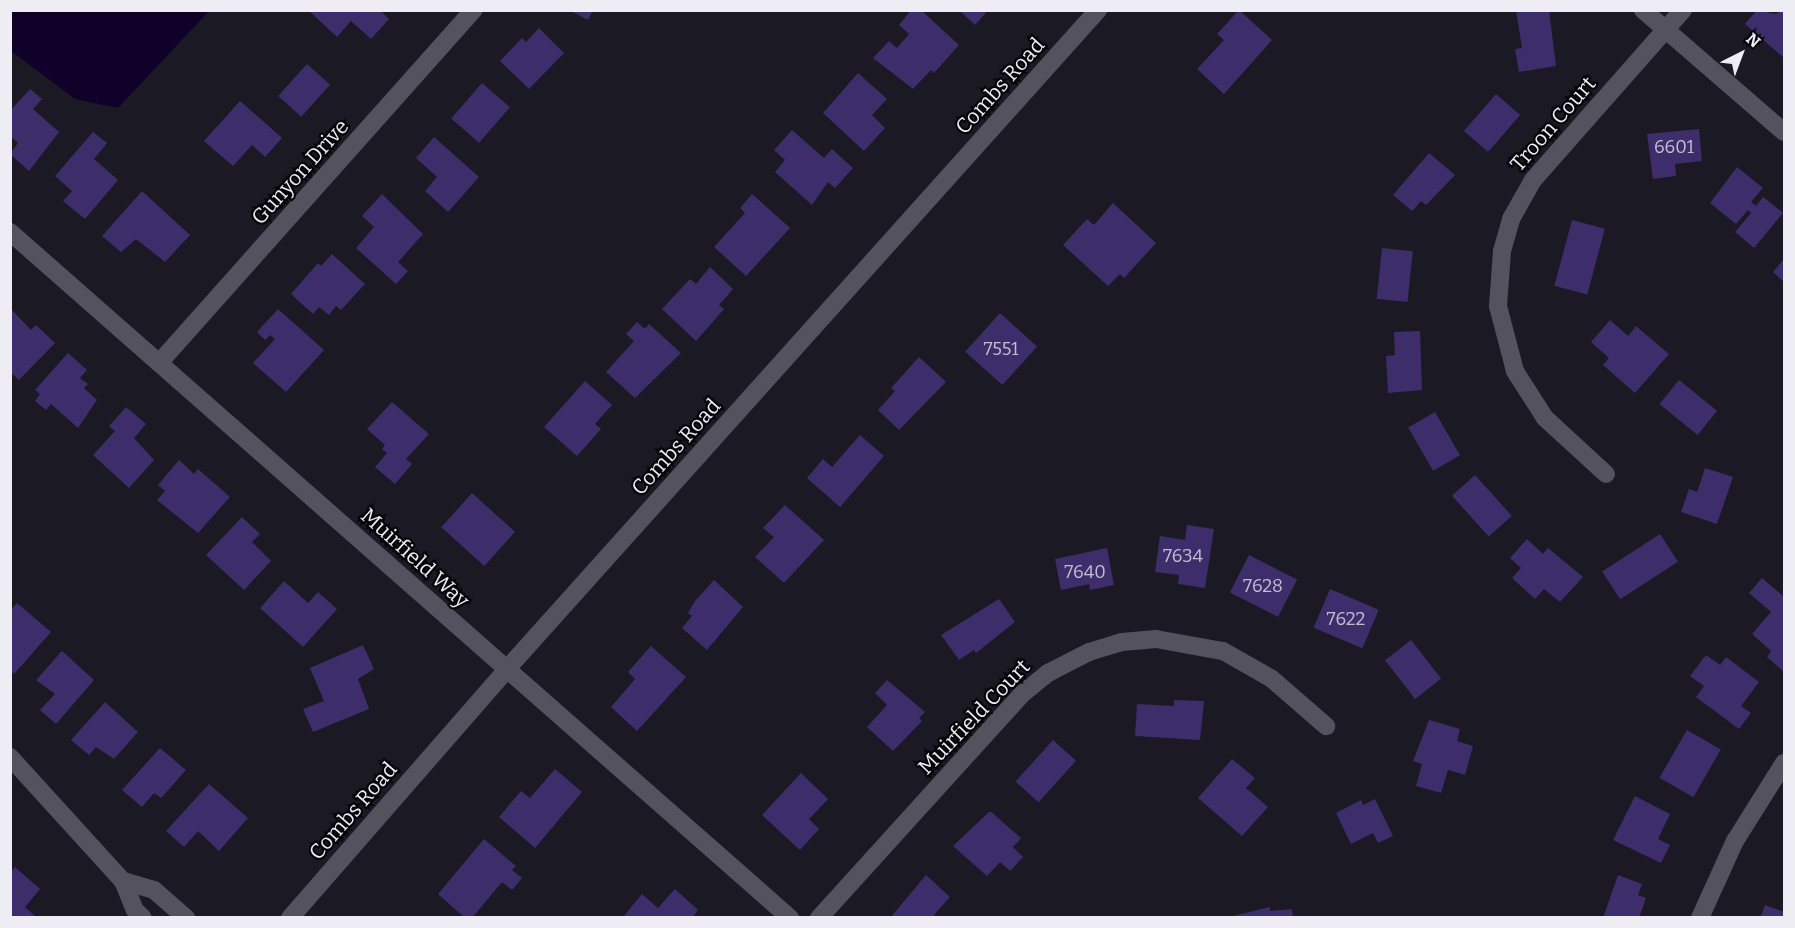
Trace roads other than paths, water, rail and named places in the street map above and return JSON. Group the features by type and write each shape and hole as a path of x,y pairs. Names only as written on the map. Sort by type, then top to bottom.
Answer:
{"street":[{"name":"Gunyon Drive","path":"159,363 474,10"},
{"name":"Combs Road","path":"290,918 506,670 1098,10"},
{"path":"1643,10 1785,132"},
{"name":"Troon Court","path":"1606,474 1545,418 1515,371 1498,306 1500,262 1511,219 1533,180 1683,10"},
{"name":"Muirfield Way","path":"10,232 790,918"},
{"name":"Muirfield Court","path":"819,918 1022,694 1048,673 1089,652 1122,642 1156,639 1223,651 1272,679 1326,726"},
{"path":"10,757 123,881 135,910 143,918"},
{"path":"1700,918 1735,841 1785,763"},
{"path":"123,881 154,890 186,918"}]}
